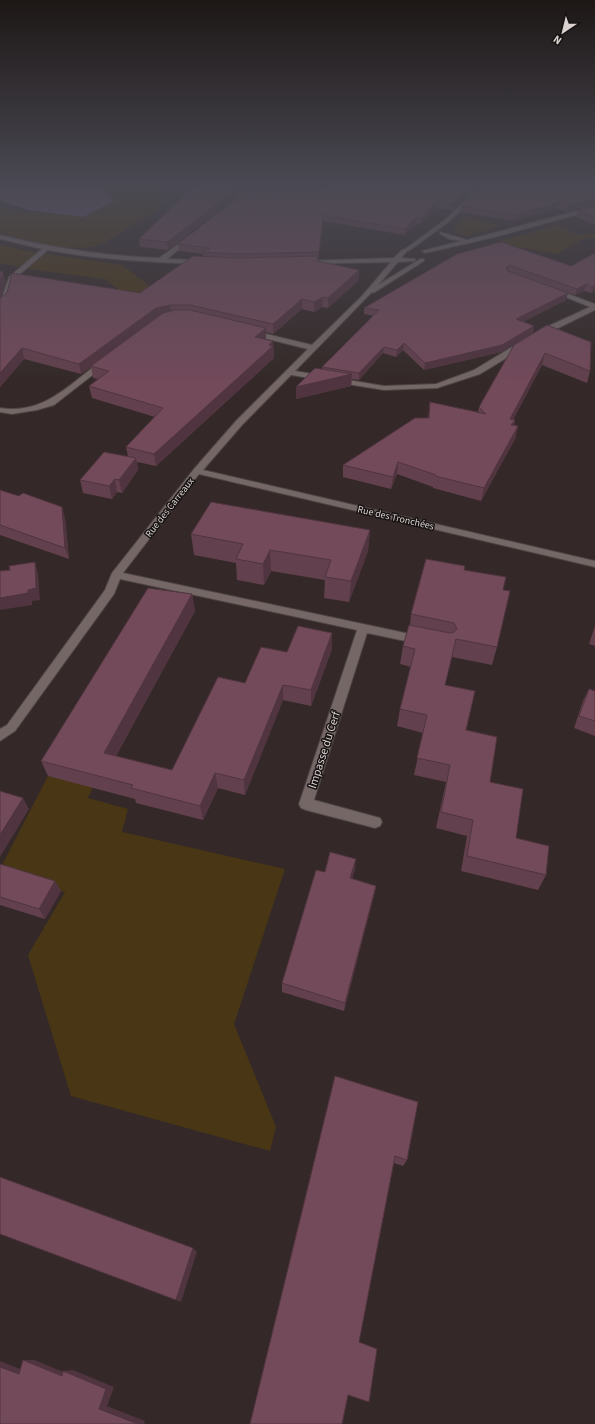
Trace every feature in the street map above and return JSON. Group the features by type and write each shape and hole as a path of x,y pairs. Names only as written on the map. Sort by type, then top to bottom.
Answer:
{"street":[{"path":"0,307 5,302 11,278 44,250"},
{"path":"65,250 160,261 207,263"},
{"path":"160,261 173,250"},
{"path":"341,260 408,250"},
{"path":"420,250 427,254"},
{"name":"Rue des Carreaux","path":"364,297 427,254 430,250"},
{"path":"294,262 341,260 413,260 427,254 449,250"},
{"path":"404,251 405,258 413,260"},
{"name":"Rue des Carreaux","path":"0,736 11,728 110,591 116,575 198,471 239,423 364,297 404,251"},
{"path":"366,261 377,264 386,270"},
{"path":"545,288 595,306"},
{"path":"289,372 384,388 437,386 477,372 543,332 595,306"},
{"path":"245,331 313,348"},
{"path":"0,410 12,412 37,408 51,403 112,358"},
{"name":"Rue des Tronchées","path":"198,471 595,564"},
{"path":"116,575 431,643"},
{"name":"Impasse du Cerf","path":"364,628 306,804 375,822"}],"shaded area":[{"path":"0,250 24,250 122,265 164,297 144,309 105,279 36,270 0,263"},
{"path":"537,250 563,250 557,254"},
{"path":"48,776 93,787 88,798 128,809 122,832 285,869 234,1024 276,1127 270,1151 71,1096 28,955 65,892 0,873 0,869"}],"building":[{"path":"206,250 319,250 319,252 238,254 203,252"},
{"path":"470,250 526,250 571,266 595,253 595,285 592,287 586,284 577,289 509,265 506,268 508,271 568,293 516,319 534,326 502,345 425,363 404,343 397,350 384,347 359,373 322,367 379,310 364,308 457,254"},
{"path":"193,256 238,258 318,256 317,261 359,270 328,298 323,297 314,302 302,299 273,324 190,305 170,305 156,308 79,364 22,348 0,373 0,298 7,293 12,273 140,293"},
{"path":"0,271 3,272 0,281"},
{"path":"175,310 190,310 266,328 255,337 273,341 269,345 273,346 154,454 126,447 163,408 89,386 109,371 91,366 163,313"},
{"path":"547,325 591,342 590,371 545,353 510,419 515,420 511,425 518,426 484,488 435,476 436,475 398,462 393,477 343,465 415,418 429,418 430,402 486,414 479,407 514,345"},
{"path":"315,368 352,374 296,387"},
{"path":"104,452 136,458 119,480 115,479 109,486 80,480"},
{"path":"0,490 19,496 23,493 62,507 65,548 0,525"},
{"path":"211,502 370,530 351,581 325,577 331,560 270,550 263,564 236,559 243,544 191,534"},
{"path":"426,559 465,566 464,570 506,577 503,590 510,591 497,647 456,639 445,685 475,691 466,730 497,737 490,782 523,789 516,838 549,846 546,875 467,856 473,820 441,812 450,765 417,758 427,715 400,709 415,649 403,646 409,625 450,633 457,629 454,623 411,614"},
{"path":"35,562 36,588 28,590 28,593 0,598 0,571 10,570 9,566"},
{"path":"148,588 192,594 104,753 172,770 218,677 245,683 261,647 287,652 298,626 332,633 311,690 283,685 244,780 215,773 200,806 131,788 133,785 41,761"},
{"path":"589,689 595,691 595,721 579,716"},
{"path":"0,791 23,798 0,835"},
{"path":"330,852 356,859 350,878 376,886 345,1003 282,983 316,870 325,872"},
{"path":"0,864 55,881 39,909 0,897"},
{"path":"335,1076 418,1102 407,1160 395,1156 359,1342 377,1349 369,1402 348,1395 342,1424 250,1424"},
{"path":"0,1177 193,1248 176,1300 0,1234"},
{"path":"23,1360 62,1376 63,1371 106,1389 99,1409 138,1424 0,1424 0,1367 19,1374"}]}
